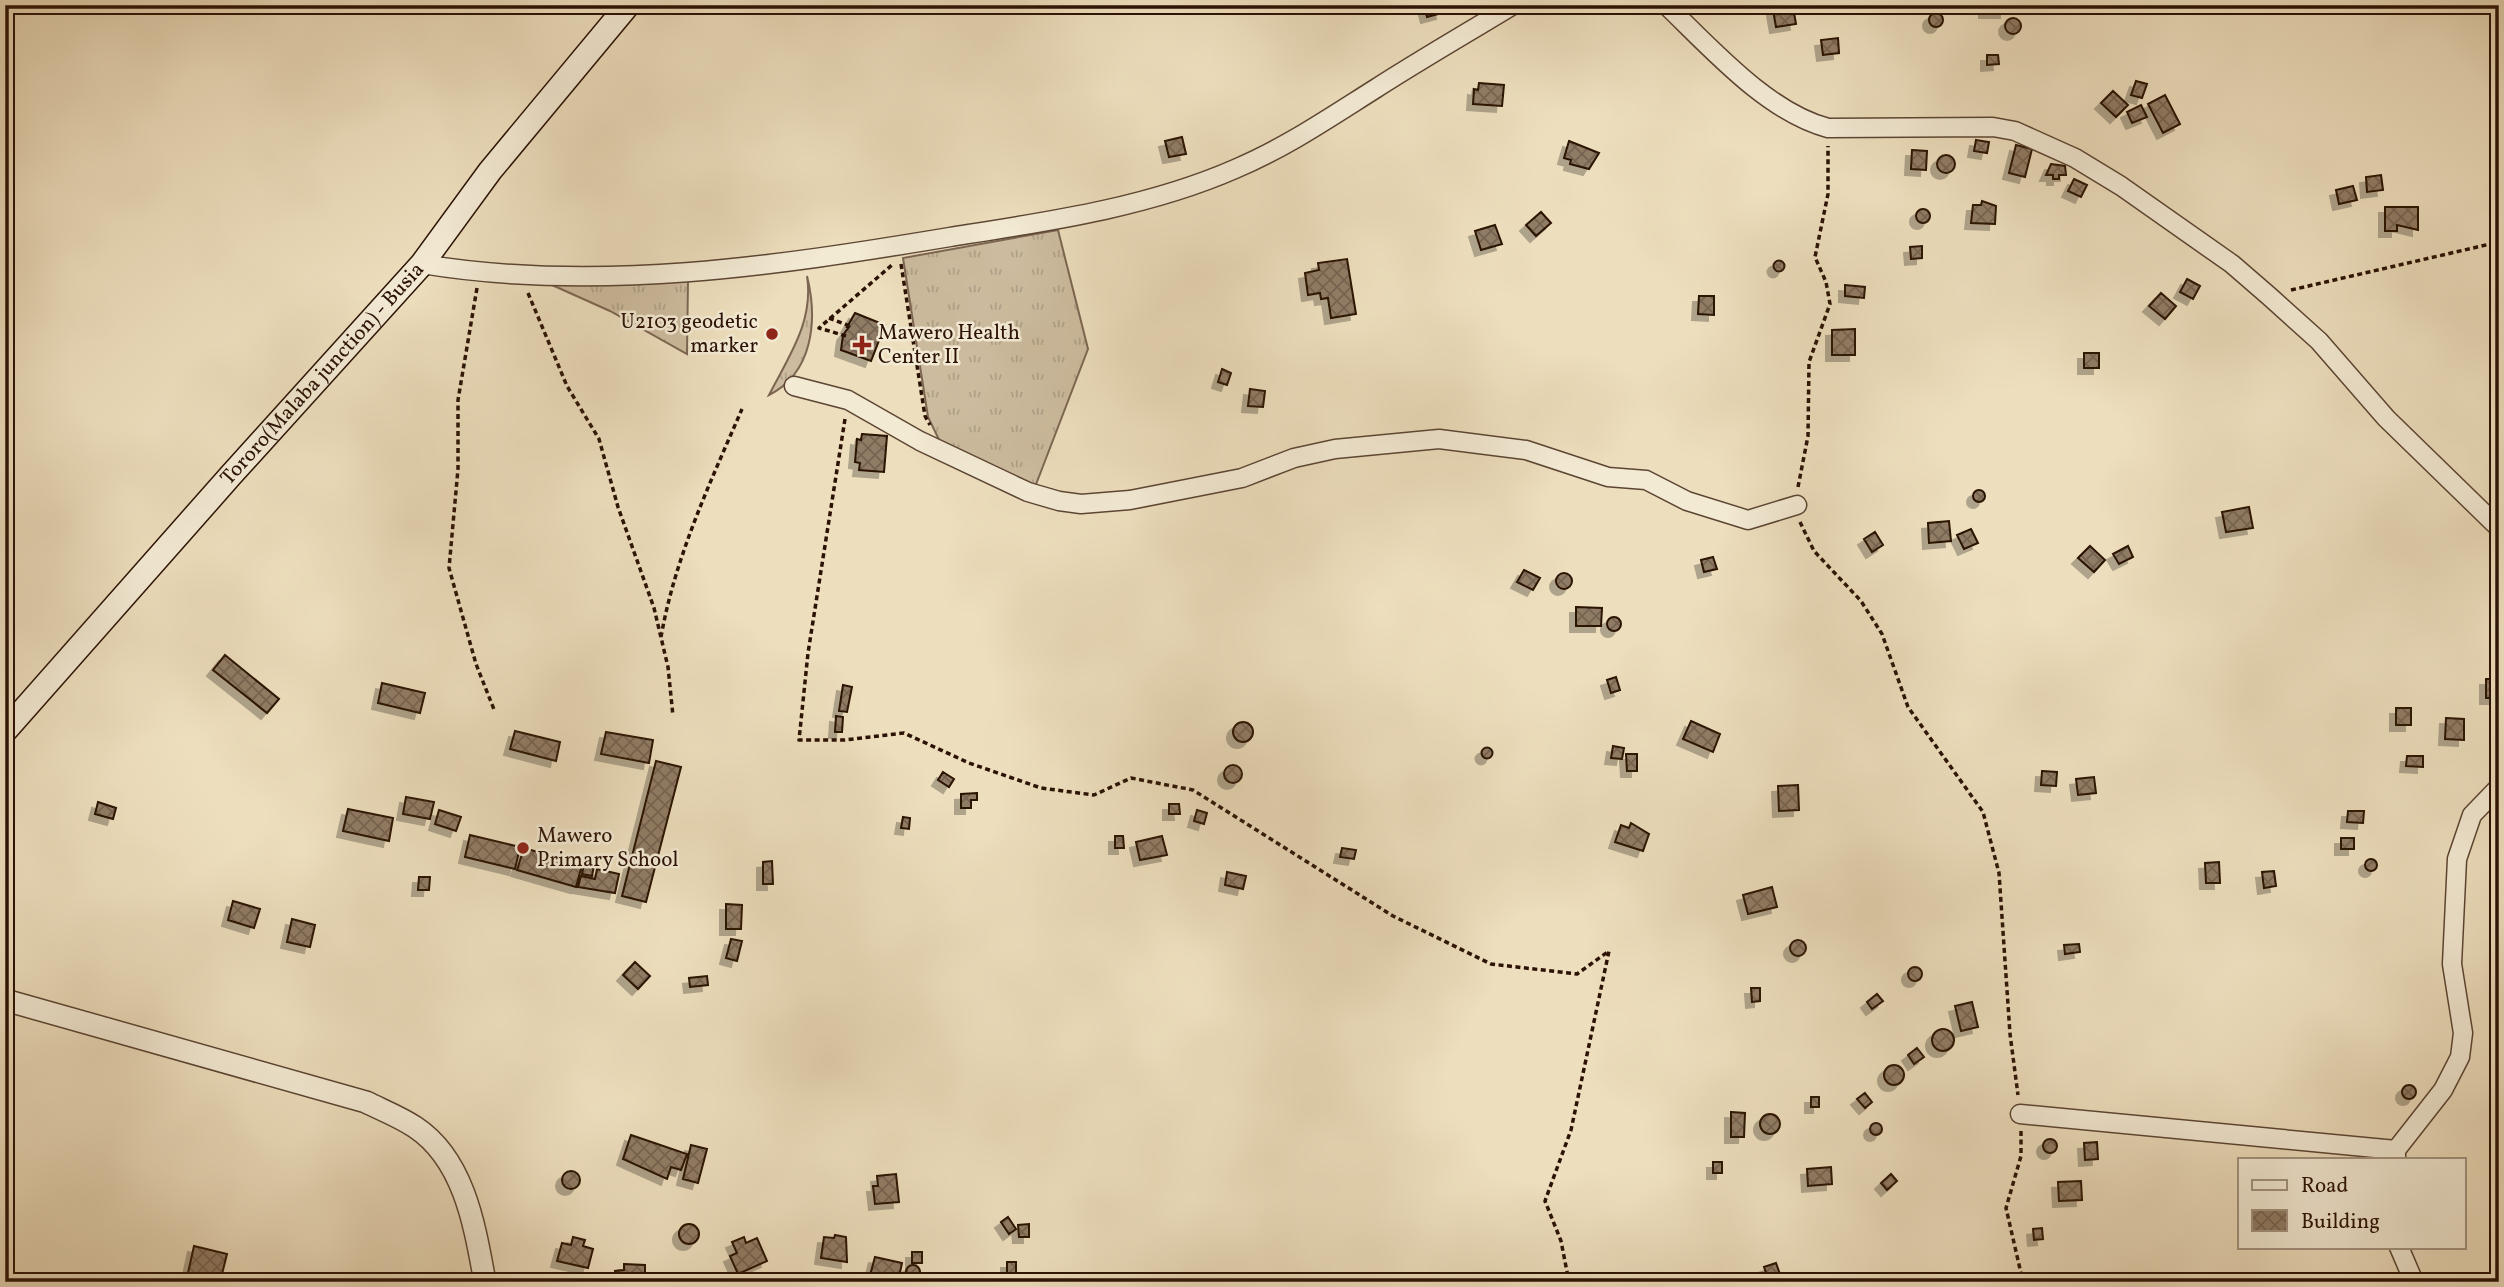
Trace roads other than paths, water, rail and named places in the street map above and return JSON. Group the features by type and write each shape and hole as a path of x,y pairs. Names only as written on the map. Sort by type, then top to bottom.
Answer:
{"main road":[{"name":"Tororo(Malaba junction) - Busia","path":"5,731 422,264 490,171 628,5"}],"street":[{"path":"422,264 521,275 648,275 771,264 1028,224 1133,202 1232,171 1277,150 1513,5"},
{"path":"1666,5 1758,91 1791,113 1824,127 1965,126 2015,131 2064,153 2121,186 2232,264 2319,341 2386,418 2499,528"},
{"path":"794,386 848,400 942,451 1028,492 1082,503 1130,500 1242,478 1294,458 1335,449 1439,439 1526,450 1608,477 1646,480 1687,500 1748,520 1797,505"},
{"path":"2020,1114 2396,1154 2443,1090 2460,1057 2463,1033 2452,964 2457,859 2472,815 2499,787"},
{"path":"5,1000 366,1102 417,1128 447,1160 470,1205 485,1282"},
{"path":"2399,1248 2414,1282"}],"place":[{"name":"U2103 geodetic marker","path":"772,334"},
{"name":"Mawero Health Center II","path":"862,345"},
{"name":"Mawero Primary School","path":"523,848"}]}
